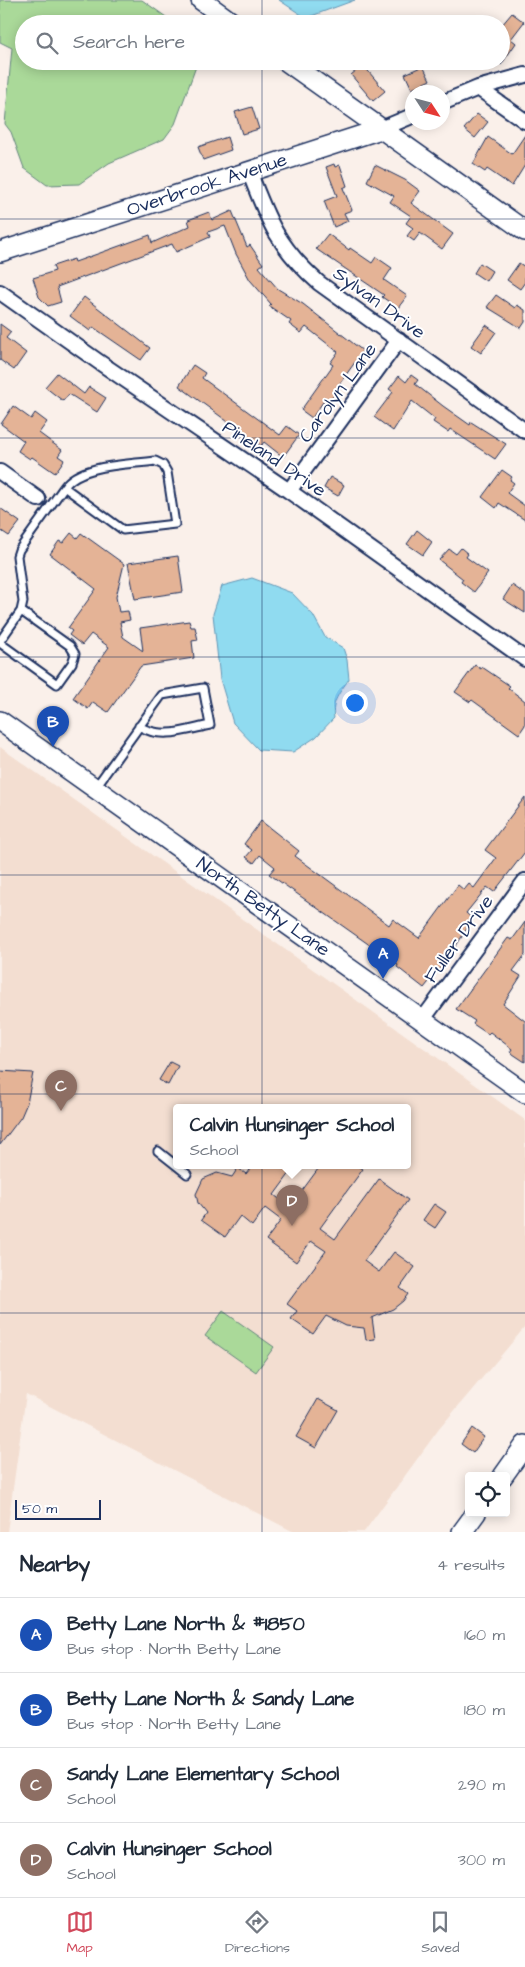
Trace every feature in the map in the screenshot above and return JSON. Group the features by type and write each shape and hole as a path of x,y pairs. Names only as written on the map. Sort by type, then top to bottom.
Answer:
{"street":[{"path":"201,0 222,15"},
{"path":"299,70 525,232"},
{"path":"450,100 478,88 525,75"},
{"path":"478,88 525,121"},
{"name":"Overbrook Avenue","path":"0,252 381,129 405,119"},
{"name":"Sylvan Drive","path":"249,171 265,213 280,242 296,263 319,283 525,431"},
{"name":"Pineland Drive","path":"0,292 99,362 289,491 525,659"},
{"name":"Carolyn Lane","path":"289,491 398,340"},
{"path":"0,472 38,500"},
{"name":"North Betty Lane","path":"0,721 525,1093"},
{"name":"Fuller Drive","path":"423,1019 525,881"},
{"path":"506,1472 525,1445"},
{"path":"462,1532 473,1517"}],"lane":[{"path":"21,611 70,646 75,654 72,663 57,684 0,642 21,611 23,602 17,556 69,479 87,471 154,461 162,465 168,472 175,524 122,530 64,487"},
{"path":"95,789 139,726 162,695 203,688 210,725 162,735 147,731 139,726"},
{"path":"158,1151 173,1163"},
{"path":"181,1169 187,1174"}],"shaded area":[{"path":"0,747 525,1120 525,1327 439,1429 364,1532 294,1532 26,1394 7,1532 0,1532"}],"green space":[{"path":"0,0 142,0 163,15 15,15 15,70 195,70 175,124 164,139 109,163 79,184 47,185 24,168 11,132 5,124 12,48 0,42"},
{"path":"223,1311 274,1347 256,1372 205,1336"}],"water":[{"path":"279,0 355,0 314,15 302,15"},
{"path":"252,578 292,593 313,615 325,637 343,648 347,660 349,679 335,702 334,718 316,737 293,752 259,750 233,723 220,679 213,614 222,586"}],"building":[{"path":"512,13 524,22 511,39 516,43 510,52 510,15"},
{"path":"357,70 367,70 385,91 373,101 351,75"},
{"path":"414,70 425,70 430,80 420,85 410,85 405,74"},
{"path":"252,107 259,129 242,134 235,112"},
{"path":"477,114 488,122 475,138 464,129"},
{"path":"525,135 525,165 512,186 487,169 485,172 473,164 488,137 512,154"},
{"path":"227,137 231,150 203,160 198,147"},
{"path":"334,164 335,167 340,165 347,186 343,188 352,210 344,213 348,221 334,227 324,201 337,196 326,167"},
{"path":"375,165 405,180 420,191 411,203 453,234 442,249 420,233 414,241 407,236 413,228 406,223 411,216 390,202 394,196 367,181"},
{"path":"232,211 247,247 250,245 263,264 259,267 278,289 303,304 363,351 338,386 340,388 326,405 323,402 312,418 301,410 333,365 330,363 338,352 306,327 301,333 289,324 291,321 269,306 271,304 250,280 236,254 225,226 208,232 210,237 176,252 172,244 57,287 61,302 48,306 39,297 33,278 55,271 53,266 74,259 75,262 150,235 152,243 190,226 188,220 209,212 212,220"},
{"path":"328,234 349,250 350,248 372,263 376,257 392,268 384,280 407,296 398,308 382,297 384,295 316,249"},
{"path":"480,263 492,271 486,281 474,273"},
{"path":"519,263 525,267 525,282 520,289 507,280"},
{"path":"496,295 515,308 517,305 525,310 525,322 521,328 487,307"},
{"path":"84,297 150,348 141,360 93,327 90,331 70,316"},
{"path":"0,324 11,332 6,338 26,353 14,370 0,360"},
{"path":"486,325 496,332 481,353 471,346"},
{"path":"193,365 205,373 202,378 280,435 287,426 299,435 283,457 264,442 261,446 179,386"},
{"path":"57,373 84,394 89,387 106,398 97,412 69,394 63,401 45,387"},
{"path":"411,375 418,380 415,384 443,406 470,425 471,422 506,444 495,459 450,429 448,432 433,422 435,419 412,401 393,431 374,417 393,392 389,389 399,376 406,382"},
{"path":"13,406 31,419 35,413 47,422 39,433 62,450 58,456 64,460 55,473 32,457 30,459 18,451 24,441 1,424"},
{"path":"502,470 512,477 510,480 514,483 507,493 525,506 525,520 499,503 496,508 482,497"},
{"path":"330,477 344,485 338,496 324,488"},
{"path":"0,508 20,522 9,536 0,530"},
{"path":"417,530 432,542 423,555 407,544"},
{"path":"71,533 77,538 81,533 124,564 116,597 119,612 128,611 130,620 120,622 123,637 143,651 140,628 189,621 191,627 195,627 198,640 192,641 194,658 141,666 108,712 93,702 88,709 73,698 109,647 91,634 82,645 69,635 72,631 68,628 96,589 50,554 59,541 63,543"},
{"path":"461,548 468,554 466,557 488,573 474,592 461,582 463,579 439,560 449,549 456,554"},
{"path":"178,556 183,592 135,599 128,563"},
{"path":"512,585 525,594 525,613 503,599"},
{"path":"475,665 481,669 482,667 510,686 508,688 525,701 525,725 519,734 472,700 470,702 455,692"},
{"path":"525,797 525,852 494,892 487,887 466,913 473,919 449,957 424,988 397,967 398,965 269,874 275,867 260,855 254,863 246,857 252,850 244,844 261,821 299,851 295,856 389,925 393,919 419,938 458,885 464,890 469,884 474,888 496,858 485,850"},
{"path":"525,922 525,955 513,971 521,976 503,1004 525,1021 525,1062 510,1052 512,1049 490,1032 488,1034 473,1024 475,1021 456,1009 508,938 512,940"},
{"path":"170,1062 178,1066 168,1085 159,1080"},
{"path":"0,1071 33,1073 27,1103 21,1117 0,1145"},
{"path":"237,1169 246,1174 250,1169 293,1169 274,1195 290,1207 318,1169 363,1169 320,1228 335,1239 379,1179 408,1200 364,1261 379,1272 394,1252 415,1267 400,1288 408,1294 403,1301 393,1309 372,1318 375,1339 366,1340 364,1328 346,1326 326,1316 313,1334 291,1319 297,1311 287,1304 326,1251 311,1241 296,1262 266,1240 281,1220 265,1208 252,1226 240,1216 225,1237 201,1220 206,1213 198,1203 196,1194 203,1179 217,1173 232,1177"},
{"path":"434,1204 446,1212 435,1228 423,1220"},
{"path":"318,1399 338,1410 316,1448 296,1437"},
{"path":"472,1428 484,1437 473,1453 461,1444"}],"place":[{"name":"Betty Lane North & Sandy Lane","path":"53,747"},
{"name":"Betty Lane North & #1850","path":"383,979"},
{"name":"Sandy Lane Elementary School","path":"61,1111"},
{"name":"Calvin Hunsinger School","path":"292,1226"}]}
